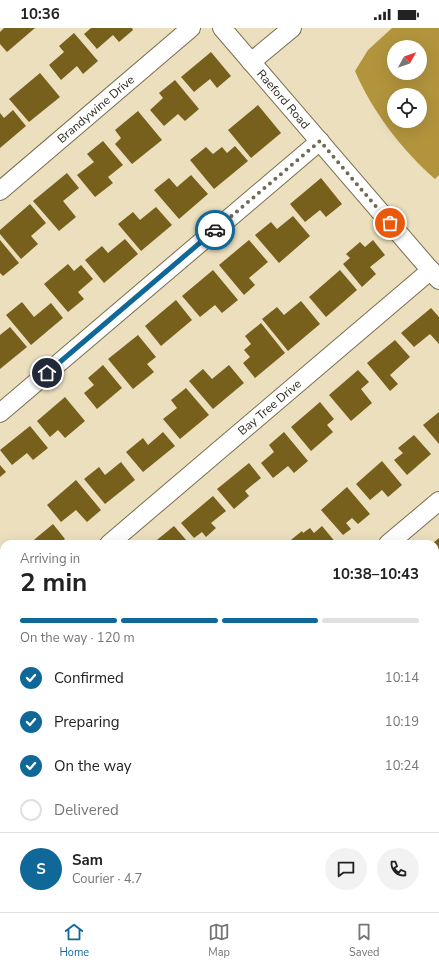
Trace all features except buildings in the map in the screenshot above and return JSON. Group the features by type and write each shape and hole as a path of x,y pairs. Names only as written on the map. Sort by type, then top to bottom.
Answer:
{"street":[{"name":"Brandywine Drive","path":"0,191 191,28"},
{"name":"Raeford Road","path":"222,28 435,275"},
{"path":"251,62 292,28"},
{"path":"0,413 320,141"},
{"name":"Bay Tree Drive","path":"114,540 435,275"},
{"path":"393,540 439,501"}],"shaded area":[{"path":"392,28 439,28 439,175 435,179 411,156 388,128 427,128 427,88 387,88 387,126 370,101 355,71 368,50"}],"way so far":[{"path":"215,230 320,141 390,223"}],"route":[{"path":"47,373 215,230"}]}
